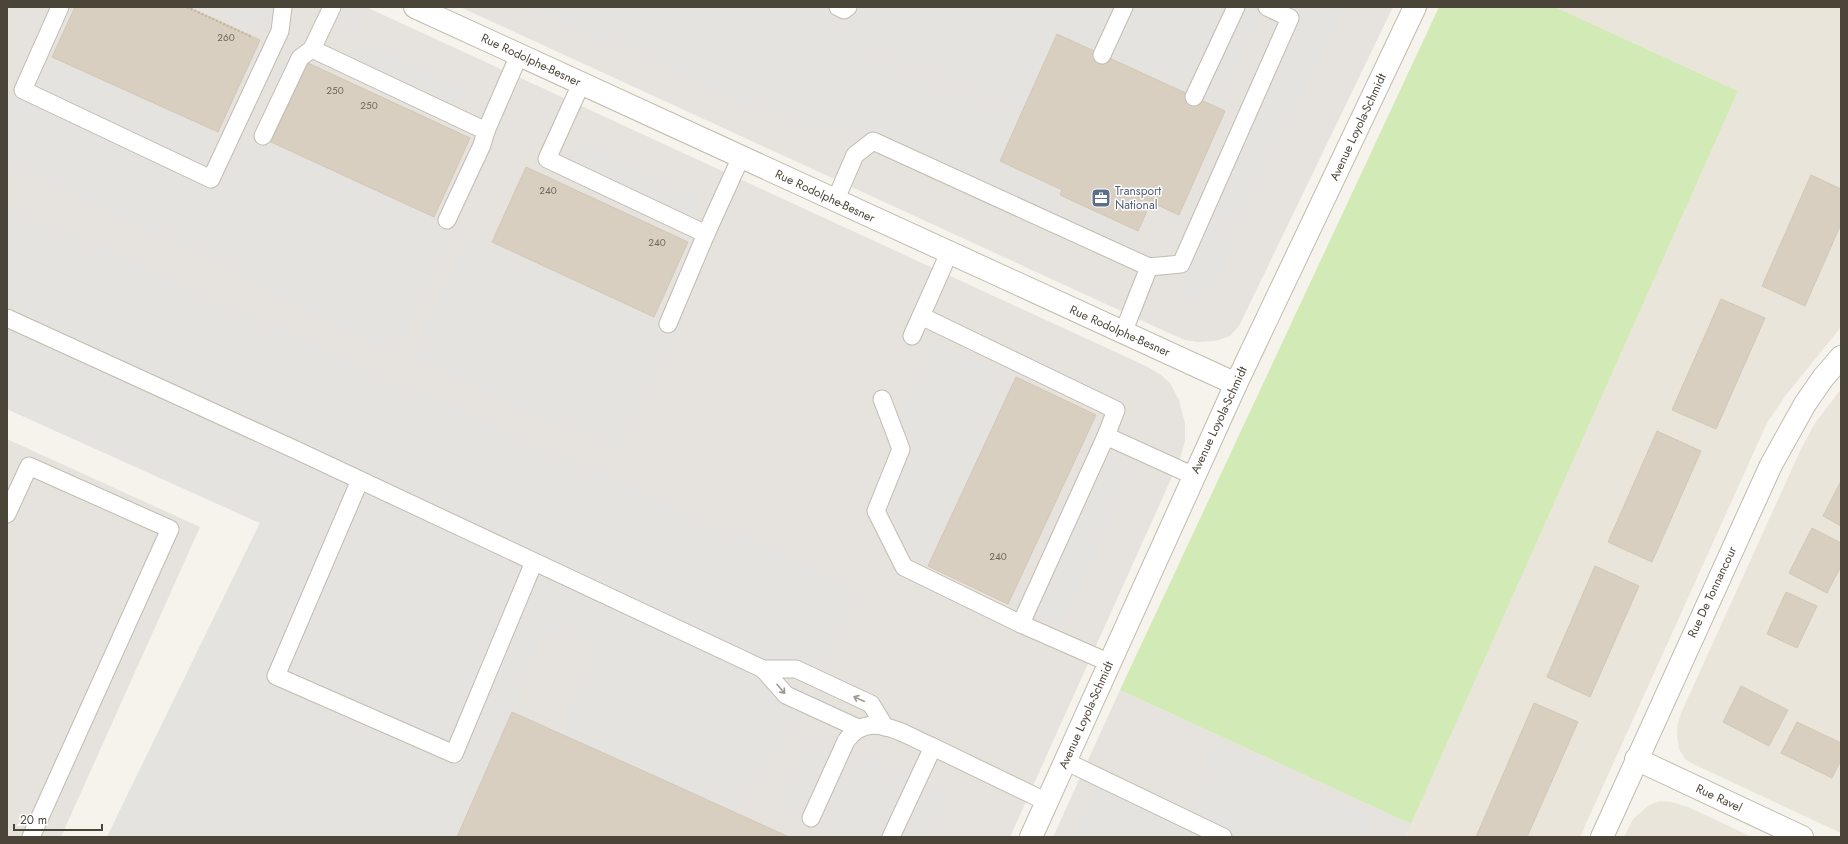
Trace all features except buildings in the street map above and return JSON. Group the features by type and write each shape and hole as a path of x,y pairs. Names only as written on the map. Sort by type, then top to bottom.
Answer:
{"street":[{"name":"Rue Rodolphe-Besner","path":"415,7 1236,384"},
{"name":"Avenue Loyola-Schmidt","path":"1031,837 1236,384 1415,7"},
{"name":"Rue De Tonnancour","path":"1602,837 1636,759 1771,465 1805,404 1823,378 1841,357"},
{"name":"Rue Ravel","path":"1636,759 1802,837"}],"lane":[{"path":"60,7 23,90 211,179 280,31 282,7"},
{"path":"263,136 300,58 312,49 332,7"},
{"path":"838,7 844,10 848,7"},
{"path":"1102,55 1124,7"},
{"path":"1194,96 1236,7"},
{"path":"835,201 855,155 873,141 1150,267 1181,264 1290,18 1267,7"},
{"path":"312,49 486,131"},
{"path":"447,220 482,145 486,131 519,55"},
{"path":"581,84 547,159 706,234"},
{"path":"668,324 706,234 741,157"},
{"path":"912,336 949,253"},
{"path":"1123,332 1150,267"},
{"path":"921,316 1116,410 1106,436 1021,624"},
{"path":"7,318 360,480 763,669 786,695 858,728"},
{"path":"882,399 901,449 876,511 904,567 1021,624 1110,663"},
{"path":"1106,436 1194,476"},
{"path":"7,514 29,466 170,529 31,837"},
{"path":"360,480 276,676 454,754 534,562"},
{"path":"763,669 796,669 871,704 885,727"},
{"path":"812,818 846,741 858,728 873,724 885,727 933,747 1047,802"},
{"path":"891,837 933,747"},
{"path":"1065,761 1223,837"}],"path":[{"path":"187,7 254,37"}],"shaded area":[{"path":"7,7 366,7 1148,367 1161,375 1170,383 1179,400 1185,423 1185,441 1180,459 1010,837 107,837 260,523 7,409"},
{"path":"229,7 283,7 269,36 225,16"},
{"path":"332,7 354,7 363,25 353,30 357,38 346,43 331,9"},
{"path":"460,7 1393,7 1239,326 1230,336 1215,341 1197,342 1185,340 1169,333"},
{"path":"528,7 1263,7 1219,108 1057,34 1022,112 866,47 864,50 1019,117 993,175 997,176 1003,163 1062,190 1054,208 1079,218 1085,207 1143,232 1130,258 834,125 833,120 824,138"},
{"path":"1267,7 1343,7 1242,226 1205,209 1289,18"},
{"path":"1555,7 1841,7 1841,327 1786,395 1767,423 1580,837 1405,837 1738,91"},
{"path":"363,43 473,94 446,112 336,60"},
{"path":"52,57 218,132 198,173 224,187 250,130 434,217 464,228 395,354 195,251 7,164 7,96 12,86 33,95"},
{"path":"577,140 693,194 706,234 578,174 573,147"},
{"path":"7,205 863,591 821,681 796,670 786,695 809,705 801,725 731,811 558,733 595,650 546,627 512,712 457,837 107,837 260,523 7,409"},
{"path":"1200,218 1239,234 1213,288 1196,299 1187,299 1172,290"},
{"path":"473,230 492,242 681,330 621,455 412,356"},
{"path":"931,342 1016,377 928,566 895,550 876,511 901,449 892,425"},
{"path":"1841,389 1841,833 1685,759 1679,749 1677,726 1682,711 1801,449 1815,423"},
{"path":"7,439 200,527 61,837 7,837"},
{"path":"1099,450 1134,468 1062,626 1027,610"},
{"path":"1120,690 1411,824 1405,837 1053,837"},
{"path":"809,732 951,799 934,837 837,837 797,819 800,810 777,800"},
{"path":"1217,740 1371,816 1362,837 1076,837 1102,779 1184,818"},
{"path":"1659,801 1671,802 1688,807 1752,837 1624,837 1633,819 1648,806"}],"green space":[{"path":"1439,7 1555,7 1738,91 1411,824 1120,690"}],"place":[{"name":"Transport National","path":"1101,198"}]}
